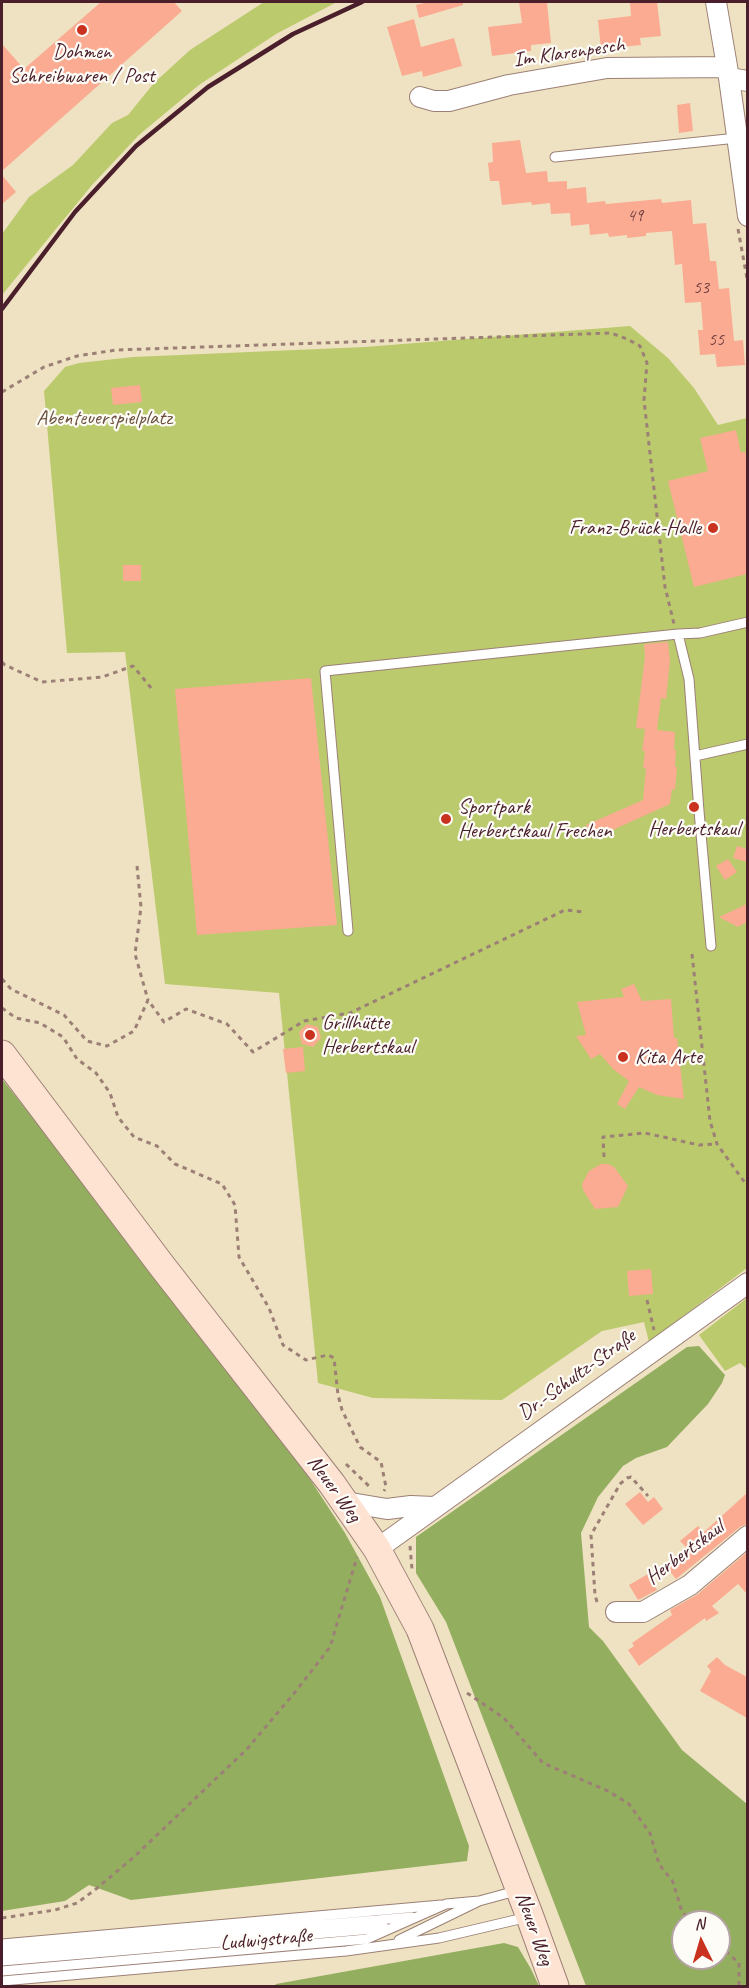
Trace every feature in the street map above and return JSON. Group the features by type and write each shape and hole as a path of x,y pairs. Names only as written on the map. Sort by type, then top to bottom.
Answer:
{"main road":[{"name":"Neuer Weg","path":"2,1054 162,1266 333,1484 377,1548 420,1629 555,1986"}],"street":[{"path":"716,2 735,75 737,138 747,216"},
{"name":"Im Klarenpesch","path":"420,97 434,101 449,101 509,85 608,68 735,75"},
{"name":"Dr.-Schultz-Straße","path":"377,1548 747,1283"},
{"path":"345,1502 387,1509 411,1506 434,1507"},
{"name":"Herbertskaul","path":"616,1612 643,1612 690,1585 747,1536"}],"lane":[{"path":"555,157 737,138"},
{"path":"348,931 325,671 700,633 747,622"},
{"path":"678,634 689,679 711,946"},
{"path":"695,756 747,744"},
{"path":"392,1944 479,1901 520,1889"},
{"path":"2,1944 479,1901"},
{"path":"2,1971 367,1939 446,1904"},
{"path":"2,1952 423,1915"},
{"name":"Ludwigstraße","path":"2,1981 299,1955 392,1944 439,1938 530,1917"},
{"path":"2,1961 397,1927"}],"path":[{"path":"2,392 44,367 77,356 116,350 611,333 640,346 647,363 644,400 664,587 671,617 678,634"},
{"path":"2,662 42,682 102,677 133,666 152,689"},
{"path":"137,866 141,908 135,954 148,1000 164,1022 186,1009 227,1024 253,1052 304,1022 350,1013 565,910 584,912"},
{"path":"692,954 710,1121 717,1144 747,1187"},
{"path":"2,979 11,989 64,1015 87,1041 107,1046 134,1031 148,1000"},
{"path":"2,1008 16,1018 40,1023 63,1037 77,1059 96,1073 110,1093 118,1117 134,1137 157,1146 175,1164 222,1184 235,1205 239,1257 269,1308 283,1345 306,1360 328,1355 333,1358 342,1410 360,1447 381,1461 386,1487 383,1494"},
{"path":"604,1157 603,1137 645,1132 699,1145 717,1144"},
{"path":"647,1300 652,1328 662,1344"},
{"path":"597,1602 591,1535 620,1484 627,1478 631,1477 648,1496"},
{"path":"2,1918 56,1910 77,1903 135,1856 247,1749 330,1647 357,1556 377,1548"},
{"path":"461,1689 504,1718 543,1762 608,1791 629,1804 650,1833 658,1864 673,1882 681,1910"},
{"path":"731,1956 738,1963 739,1986"}],"green space":[{"path":"264,2 337,2 276,34 199,85 139,135 92,185 2,295 2,234 29,197 73,165 112,123 128,115 154,83 190,50"},
{"name":"Sportpark Herbertskaul Frechen","path":"630,326 668,358 694,388 718,425 747,418 747,1268 649,1342 644,1322 602,1331 502,1400 373,1398 318,1383 279,993 165,984 125,652 67,653 44,391 65,367 79,363 133,357 365,347"},
{"path":"2,1079 181,1305 293,1453 345,1533 380,1597 469,1846 467,1861 131,1900 89,1885 65,1901 2,1911"},
{"path":"747,1298 747,1369 740,1363 725,1371 699,1335"},
{"path":"699,1346 725,1375 708,1404 667,1447 636,1458 623,1466 598,1497 581,1533 589,1627 603,1641 682,1750 747,1804 747,1986 586,1986 446,1622 416,1573 416,1537 687,1347"},
{"path":"504,1943 518,1947 539,1986 275,1986 276,1984"}],"building":[{"path":"101,2 174,2 182,11 2,171 2,44 24,69"},
{"path":"428,2 463,2 463,5 419,18 416,5"},
{"path":"519,2 547,2 551,43 531,45 531,51 492,56 488,27 522,23"},
{"path":"630,2 657,2 661,36 640,38 641,45 601,49 598,20 631,16"},
{"path":"414,19 421,47 454,38 462,66 423,77 422,71 402,76 387,27"},
{"path":"690,103 693,131 679,133 677,105"},
{"path":"520,140 526,173 547,171 548,182 567,181 567,189 586,187 587,203 605,201 606,204 661,199 662,203 691,200 693,224 706,223 710,261 716,261 719,289 729,288 734,341 743,340 745,365 717,367 715,354 700,355 698,330 703,330 701,302 685,303 682,264 675,265 672,231 646,233 646,236 627,238 627,235 609,237 608,233 590,235 589,224 571,226 570,213 551,214 550,203 502,205 499,181 490,181 488,163 493,162 492,143"},
{"path":"2,175 16,192 2,204"},
{"path":"140,385 142,402 113,405 111,388"},
{"name":"Franz-Brück-Halle","path":"736,430 741,453 745,451 747,462 747,574 694,587 668,481 708,471 700,438"},
{"path":"123,565 141,565 141,581 123,581"},
{"path":"668,642 670,661 666,699 661,698 657,730 675,732 674,750 676,750 675,767 677,767 675,790 672,789 670,804 593,839 586,825 643,800 646,769 643,768 645,751 642,751 645,729 636,728 645,656 644,644"},
{"path":"311,678 337,925 197,935 175,689"},
{"path":"737,846 747,849 747,862 733,858"},
{"path":"728,859 737,872 725,880 716,866"},
{"path":"747,904 747,922 738,927 719,917"},
{"path":"634,984 642,1001 671,999 674,1038 677,1038 684,1099 657,1095 639,1087 625,1109 617,1104 629,1081 613,1069 600,1054 591,1059 576,1036 586,1035 577,1002 624,997 621,989"},
{"name":"Grillhütte Herbertskaul","path":"307,1024 318,1027 321,1038 313,1047 302,1044 299,1032"},
{"path":"303,1047 305,1071 286,1073 283,1049"},
{"path":"601,1164 614,1167 628,1186 618,1207 595,1209 583,1190 582,1184 589,1171"},
{"path":"651,1269 653,1294 629,1296 627,1271"},
{"path":"640,1492 648,1502 654,1497 663,1509 643,1525 625,1504"},
{"path":"747,1493 747,1524 740,1527 676,1579 665,1565 686,1547 680,1541 698,1526 704,1532"},
{"path":"747,1552 747,1594 738,1584 712,1606 719,1613 706,1621 705,1618 639,1666 628,1650 634,1646 632,1643 672,1615 670,1610 698,1594"},
{"path":"648,1574 657,1590 638,1600 629,1585"},
{"path":"717,1657 725,1665 747,1677 747,1718 700,1691 711,1671 707,1666"}],"railway":[{"path":"2,309 75,212 136,146 208,87 293,34 362,2"}],"place":[{"name":"Dohmen Schreibwaren / Post","path":"82,30"},
{"name":"Franz-Brück-Halle","path":"713,528"},
{"name":"Herbertskaul","path":"694,807"},
{"name":"Sportpark Herbertskaul Frechen","path":"446,819"},
{"name":"Grillhütte Herbertskaul","path":"310,1035"},
{"name":"Kita Arte","path":"623,1057"}],"park label":[{"name":"Abenteuerspielplatz","path":"104,418"}]}
